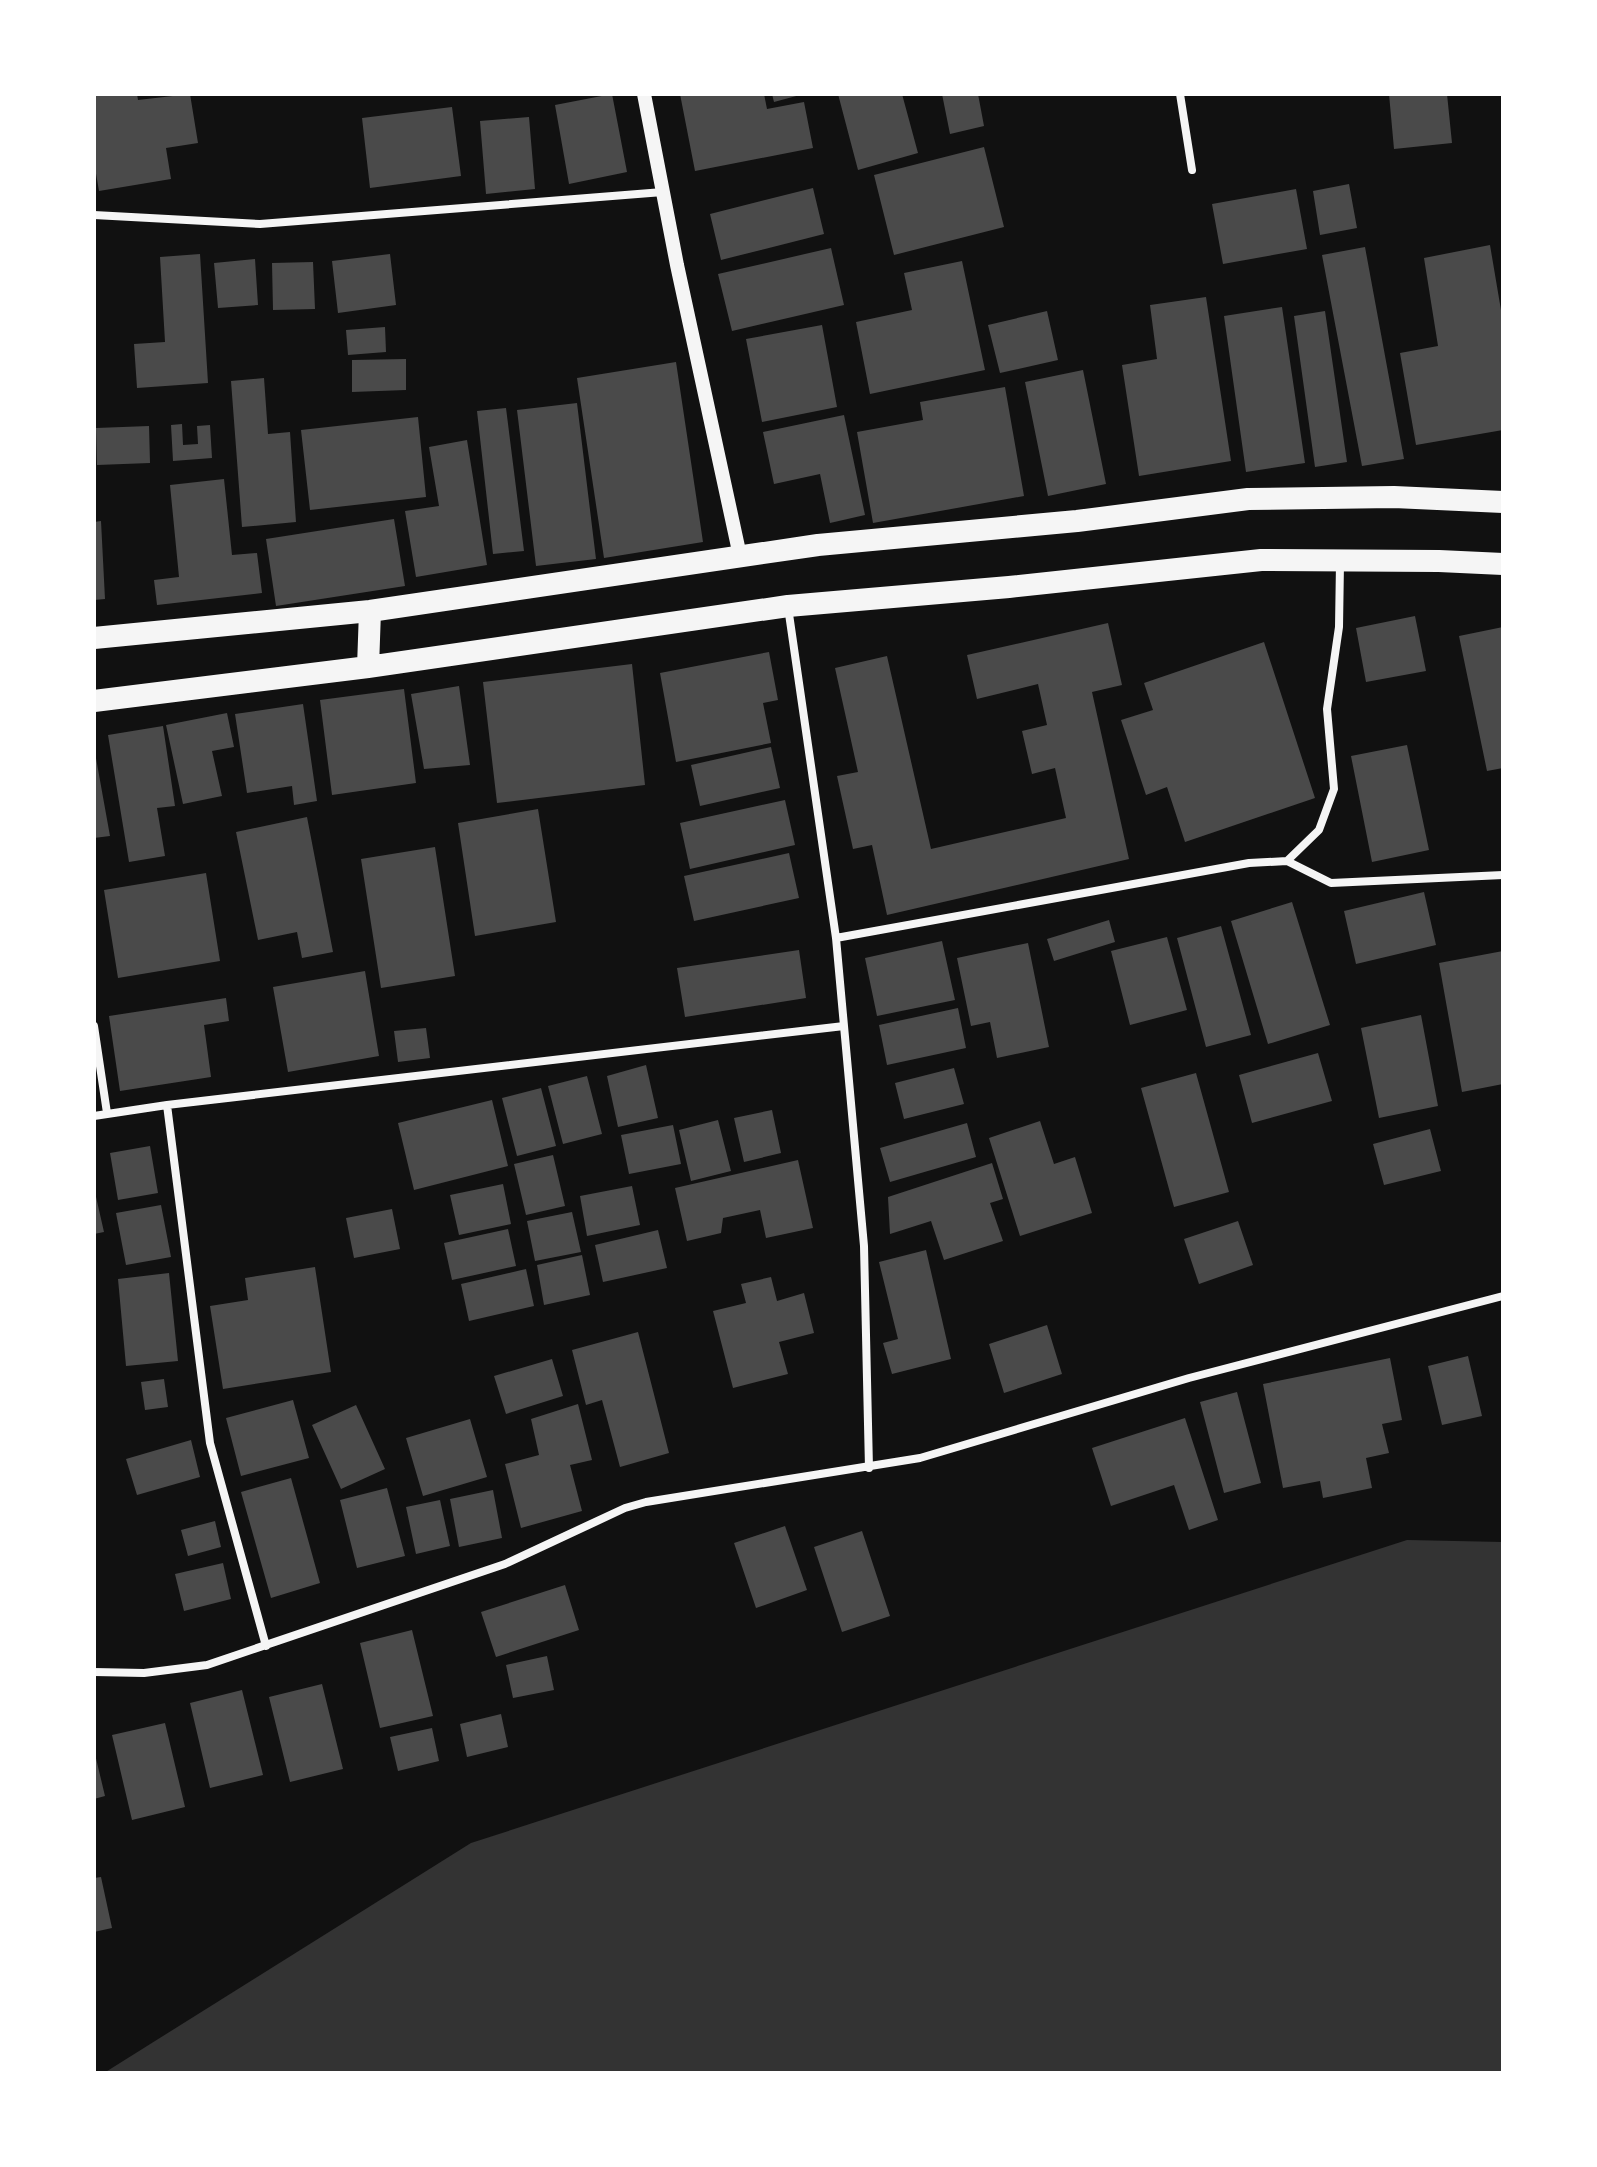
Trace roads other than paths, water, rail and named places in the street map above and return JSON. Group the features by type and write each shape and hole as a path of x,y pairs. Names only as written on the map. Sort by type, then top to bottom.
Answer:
{"highway":[{"path":"94,638 370,611 818,545 1077,521 1248,499 1394,497 1503,502"},
{"path":"94,701 368,667 788,606 1009,587 1261,560 1503,564"},
{"path":"368,667 370,611"}],"street":[{"path":"644,94 740,556"},
{"path":"1180,94 1192,170"},
{"path":"94,215 260,224 663,192"},
{"path":"1287,861 1319,830 1334,789 1327,709 1339,627 1340,560"},
{"path":"788,606 836,938 864,1246 869,1468"},
{"path":"836,938 1249,863 1287,861 1331,883 1503,875"},
{"path":"94,1026 107,1113"},
{"path":"94,1116 844,1026"},
{"path":"167,1105 210,1443 266,1646"},
{"path":"94,1672 144,1673 207,1665 505,1564 625,1508 646,1502 920,1458 1189,1378 1503,1296"}]}
